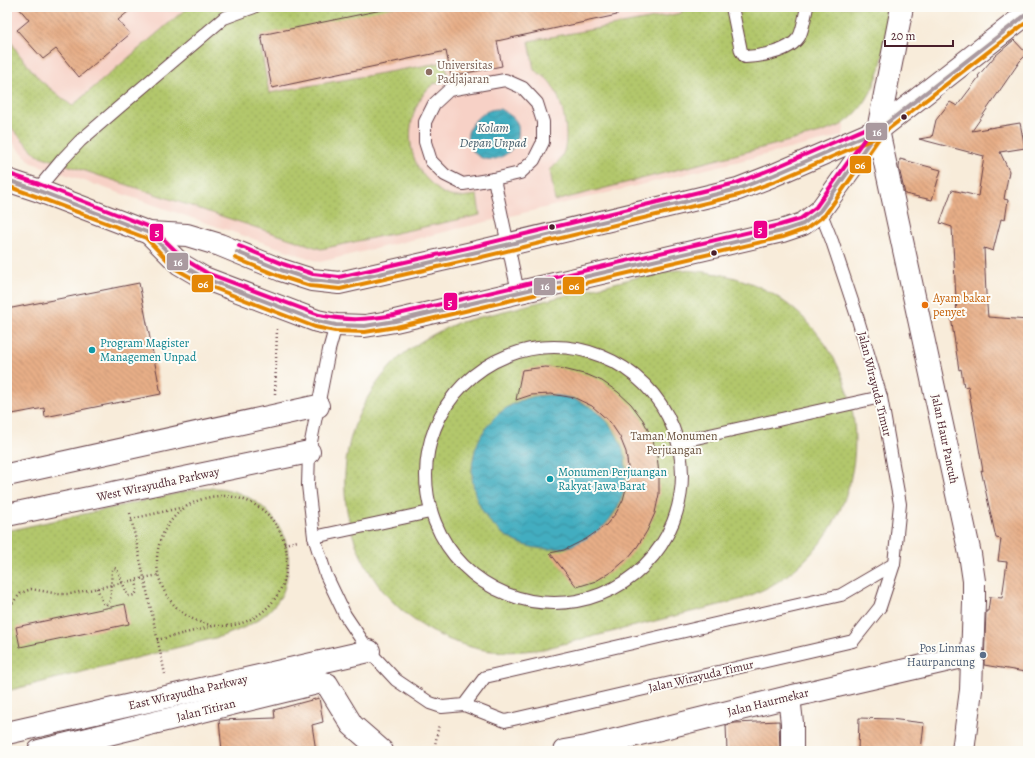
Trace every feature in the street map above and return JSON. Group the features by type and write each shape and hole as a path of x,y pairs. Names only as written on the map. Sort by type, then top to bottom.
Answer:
{"street":[{"path":"149,233 180,264 204,278 317,321 365,326 395,321 782,231 803,224 820,211 878,130 902,7"},
{"path":"7,180 149,233 187,235 312,280 339,283 738,189 774,175 878,130 1028,13"},
{"name":"Jalan Haur Pancuh","path":"878,130 970,554 974,581 971,690 963,751"},
{"path":"7,474 318,406"},
{"name":"West Wirayudha Parkway","path":"7,515 309,452"},
{"name":"East Wirayudha Parkway","path":"7,733 369,651"},
{"name":"Jalan Haurmekar","path":"579,749 789,697 972,655"},
{"name":"Jalan Titiran","path":"39,751 321,682 327,684 352,725 382,751"},
{"path":"789,697 792,723 792,751"},
{"path":"579,749 610,751"}],"lane":[{"path":"37,190 62,160 80,142 116,109 206,33 224,18 254,7"},
{"path":"732,7 741,50 745,57 762,56 790,46 799,37 807,7"},
{"path":"505,80 523,88 537,103 543,122 543,142 534,160 520,173 494,179 463,184 445,175 431,161 425,142 426,122 434,104 449,90 505,80"},
{"path":"494,179 518,292"},
{"name":"Jalan Wirayuda Timur","path":"464,704 505,721 853,641 880,607 894,564 900,504 881,397 856,313 832,241 820,211"},
{"path":"336,324 328,356 309,452 308,485 314,537 326,575 345,615 369,651 396,680 430,703 442,707 464,704 485,677 841,595 894,564"},
{"path":"546,347 571,348 596,354 618,364 638,379 655,397 668,418 678,442 682,467 681,492 675,517 665,540 650,560 632,578 611,591 587,600 562,603 537,602 512,596 490,586 469,570 452,552 430,512 427,482 428,457 434,432 445,410 459,390 478,373 498,360 522,351 546,347"},
{"path":"678,442 881,397"},
{"path":"314,537 430,512"}],"path":[{"path":"275,416 277,328"},
{"path":"125,491 169,696"},
{"path":"131,519 184,507 198,500 213,496 228,496 243,499 256,506 268,516 278,528 284,544 286,558 285,574 280,589 260,614 246,622 230,626 214,626 157,640"},
{"path":"184,507 173,517 161,537 157,560 158,575 163,590 172,603 184,614 199,622 214,626"},
{"path":"96,588 103,603 106,605 110,601 112,570 114,568 119,572 128,596 135,595 138,591 136,580"},
{"path":"7,609 21,593 31,589 59,594 70,594 158,575"},
{"path":"434,751 442,707"}],"shaded area":[{"name":"Universitas Padjajaran","path":"7,7 858,7 843,136 320,262 32,163 7,137"}],"green space":[{"path":"191,7 413,7 259,37 269,93 445,62 449,81 431,86 418,103 411,124 411,146 418,167 424,176 440,191 450,196 460,197 477,195 480,215 321,249 37,155 7,123 7,35 18,53 40,80 72,106 182,12"},
{"path":"681,7 891,7 883,55 873,86 866,100 856,113 843,124 820,133 555,201 550,170 559,160 564,151 566,140 565,121 560,102 552,85 546,78 534,70 529,41 682,13"},
{"name":"Taman Monumen Perjuangan","path":"678,270 714,273 749,282 760,287 771,293 806,320 831,353 848,391 855,431 852,471 840,510 818,546 781,580 743,599 543,649 507,652 489,651 471,647 427,629 392,601 366,566 350,526 345,483 350,440 367,399 396,361 410,349 425,339 457,323 654,273"},
{"path":"210,488 225,489 251,499 272,516 280,527 288,553 288,567 283,593 269,611 246,627 219,637 7,691 7,531 192,490"}],"water":[{"name":"Kolam Depan Unpad","path":"500,109 512,117 517,123 518,133 516,142 503,156 494,159 485,159 476,154 469,145 469,129 475,120 483,113"},
{"path":"541,395 557,395 571,398 585,404 592,408 608,423 617,436 623,450 626,472 623,494 617,508 613,515 598,531 585,540 571,546 557,549 541,549 527,546 506,536 485,515 475,494 472,480 472,464 475,450 485,429 506,408 527,398"}],"building":[{"path":"18,7 134,7 118,20 130,34 79,77 56,49 43,59 17,30 29,20"},
{"path":"396,7 616,7 617,15 497,41 502,66 451,76 446,51 272,88 261,35"},
{"path":"1014,40 1027,54 1020,61 972,131 1020,123 1025,148 1000,152 1009,171 1004,199 1008,200 1005,220 1001,219 993,251 984,248 988,317 1028,320 1028,655 1025,672 984,665 986,611 988,611 990,597 1002,598 1007,562 998,561 1001,539 996,538 981,470 983,471 968,386 964,387 961,369 959,370 951,317 957,316 952,227 940,223 952,190 978,196 984,156 919,139 932,137 936,120 950,102 957,106 979,77 978,76 995,56"},
{"path":"900,159 941,170 932,200 905,194 899,168"},
{"name":"Program Magister Managemen Unpad","path":"139,283 161,394 45,417 44,408 7,415 7,309"},
{"path":"545,367 559,368 588,375 602,381 618,392 631,404 643,420 652,438 657,455 659,494 655,513 647,531 628,558 614,570 596,581 577,587 550,553 564,550 586,539 606,525 616,513 623,500 628,481 626,452 620,437 610,422 592,406 575,398 551,394 531,395 516,400 522,370"},
{"path":"125,604 129,624 20,647 16,627"},
{"path":"319,698 323,722 312,725 316,751 222,751 219,720 275,718 274,710"},
{"path":"859,718 890,719 924,723 921,751 858,751"},
{"path":"779,721 780,751 727,751 726,725 735,723"}],"transit line":[{"name":"16","path":"7,180 149,233 180,264 204,278 317,321 336,325 365,326 395,321 782,231 803,224 820,211 878,130 1028,13"},
{"name":"06","path":"7,186 146,238 176,269 201,283 315,327 335,331 365,332 396,327 783,237 806,229 825,215 882,134 1028,21"},
{"name":"5","path":"239,246 283,264 313,274 339,277 480,245 736,183 876,124"},
{"name":"5","path":"9,174 39,184 152,228 184,259 207,273 319,315 348,319 365,319 394,315 780,225 800,219 816,207 873,127"},
{"name":"16","path":"237,252 281,270 312,280 339,283 481,251 738,189 878,130"},
{"name":"06","path":"235,258 279,276 310,286 340,289 482,257 739,195 776,181 880,136"}],"place":[{"name":"Universitas Padjajaran","path":"429,72"},
{"name":"Ayam bakar penyet","path":"925,305"},
{"name":"Program Magister Managemen Unpad","path":"92,350"},
{"name":"Monumen Perjuangan Rakyat Jawa Barat","path":"550,479"},
{"name":"Pos Linmas Haurpancung","path":"983,655"}]}
